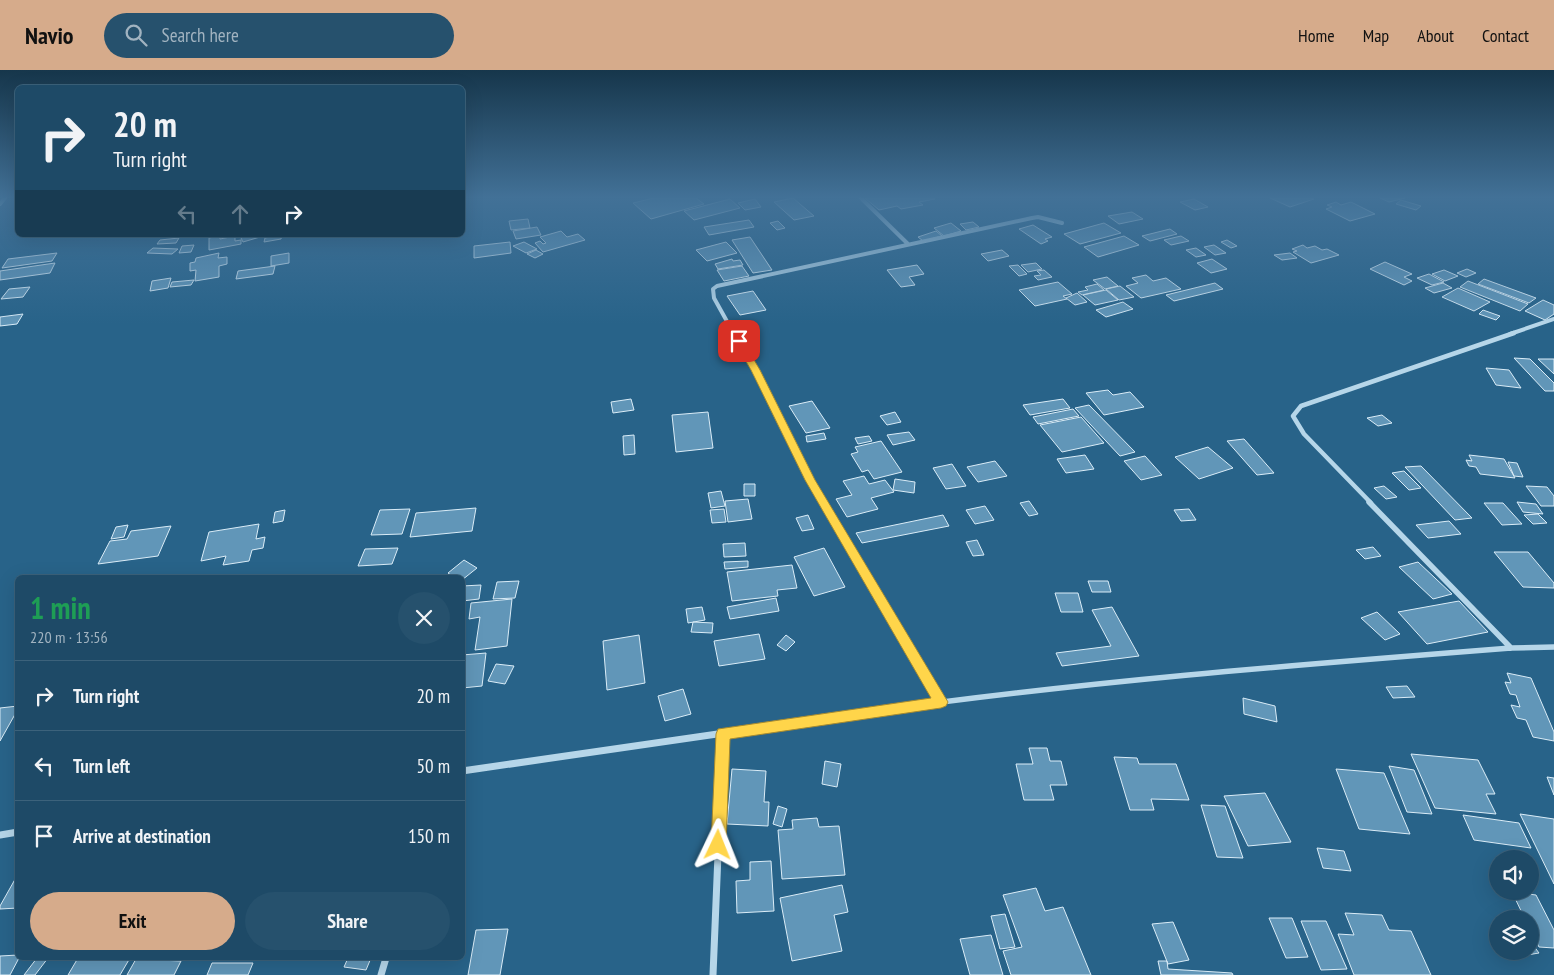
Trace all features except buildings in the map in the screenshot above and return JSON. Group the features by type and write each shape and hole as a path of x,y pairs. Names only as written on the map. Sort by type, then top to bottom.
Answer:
{"street":[{"path":"904,240 908,244"},
{"path":"926,240 736,281 717,286 713,289 714,298 755,370 810,480 941,702"},
{"path":"1511,648 1304,434 1293,416 1302,406 1331,395 1554,318"},
{"path":"465,771 941,702 1207,672 1511,648 1554,647"},
{"path":"713,975 723,734"},
{"path":"0,835 15,832"},
{"path":"381,975 385,960"}],"route":[{"path":"718,845 723,734 941,702 810,480 739,341"}]}
